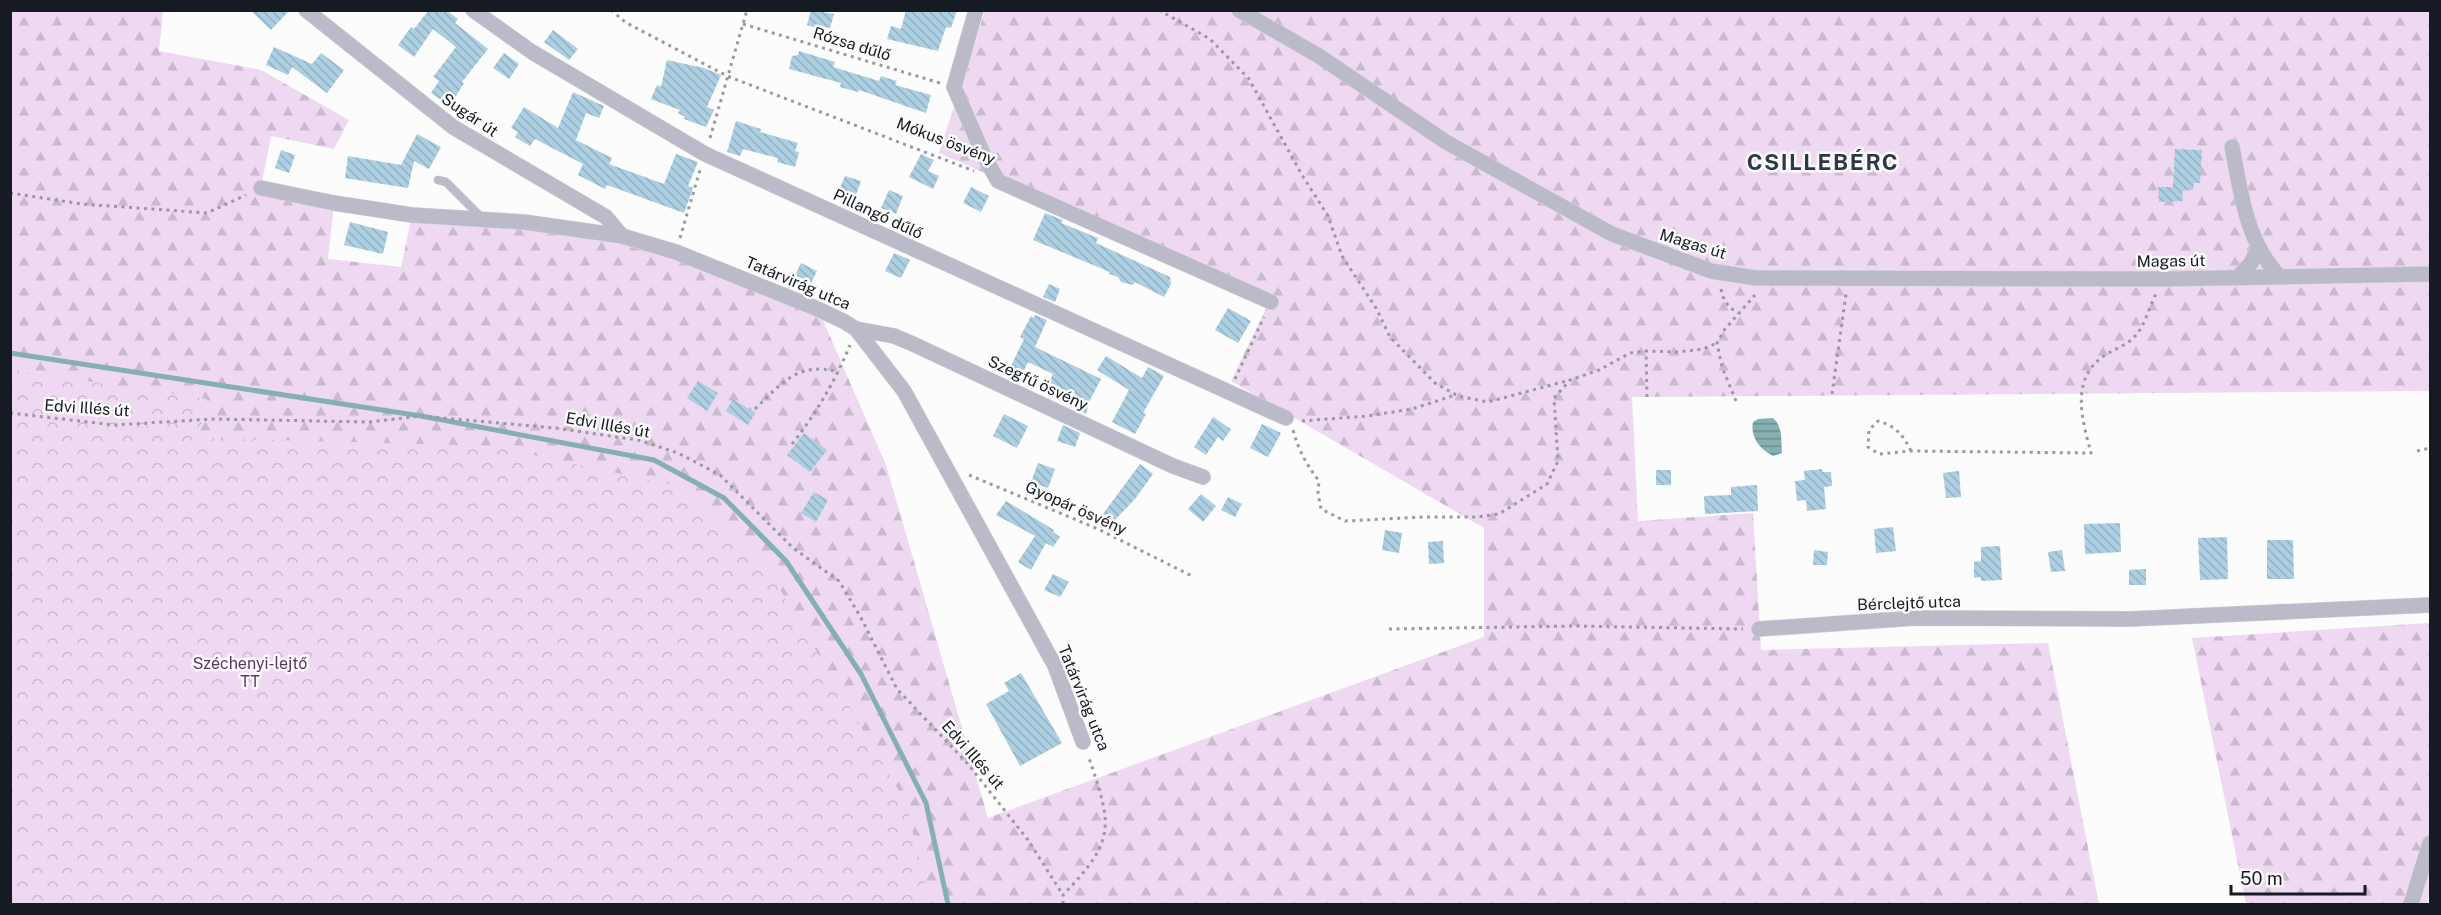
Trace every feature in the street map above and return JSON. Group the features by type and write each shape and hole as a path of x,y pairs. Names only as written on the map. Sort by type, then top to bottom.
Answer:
{"street":[{"name":"Sugár út","path":"306,10 453,127 606,217 622,236"},
{"name":"Pillangó dűlő","path":"472,10 532,52 705,154 1292,420"},
{"path":"976,10 954,87 985,158 998,181"},
{"name":"Magas út","path":"1239,10 1258,15 1446,142 1612,234 1673,258 1717,272 1756,278 2164,279 2430,274"},
{"path":"2232,147 2242,200 2253,237 2266,262 2280,277"},
{"name":"Mókus ösvény","path":"998,181 1271,302"},
{"name":"Tatárvirág utca","path":"261,188 334,203 412,215 483,219 622,236 676,252 818,309 856,330 904,391 946,467 1055,666 1083,742"},
{"path":"2237,278 2251,263 2258,248"},
{"name":"Szegfű ösvény","path":"856,330 885,334 913,344 1173,466 1203,477"},
{"name":"Bérclejtő utca","path":"1760,629 1915,618 2130,619 2430,605"},
{"path":"2411,904 2430,843"}],"lane":[{"path":"438,180 446,182 483,219"}],"path":[{"name":"Mókus ösvény","path":"611,10 625,22 728,76 998,181"},
{"path":"728,76 747,10"},
{"path":"1159,10 1210,39 1249,79 1302,175 1328,216 1342,256 1376,308 1390,337 1435,383 1456,395 1488,402 1570,381 1599,370 1630,353 1703,349 1717,343 1738,313 1770,278"},
{"name":"Rózsa dűlő","path":"743,24 954,87"},
{"path":"10,193 82,204 207,213 261,188"},
{"path":"1717,272 1723,299 1729,308 1738,313"},
{"path":"1832,394 1848,278"},
{"path":"1911,451 1902,435 1891,425 1878,421 1869,430 1868,447 1879,454 1911,451 2091,453 2080,409 2085,379 2100,358 2122,348 2136,335 2164,279"},
{"path":"1233,382 1271,302"},
{"path":"792,444 807,425 839,372 856,330"},
{"path":"1717,343 1722,368 1736,401"},
{"path":"1646,351 1647,397"},
{"path":"754,409 804,370 823,368 839,372"},
{"path":"1456,395 1412,409 1367,416 1292,420 1296,445 1303,460 1319,481 1318,494 1321,509 1345,521 1476,517 1499,514 1547,484 1558,461 1554,398 1570,381"},
{"name":"Edvi Illés út","path":"10,412 114,424 214,419 369,422 421,416 555,428 614,436 638,440 678,453 720,475 793,548 838,581 860,616 897,689 968,764 1028,840 1063,895"},
{"path":"2417,451 2430,448"},
{"name":"Gyopár ösvény","path":"946,467 1098,530 1194,577"},
{"path":"1389,629 1574,626 1760,629"},
{"name":"Tatárvirág utca","path":"1063,895 1087,870 1102,846 1106,824 1103,801 1083,742"},
{"path":"1063,895 1063,904"}],"green space":[{"path":"10,11 163,11 159,51 261,70 349,120 334,149 271,136 261,187 334,203 328,259 401,267 412,215 622,236 818,309 886,465 988,818 1484,637 1484,528 1231,381 1271,298 939,153 985,11 2430,11 2430,391 1632,397 1638,521 1753,513 1761,650 2048,643 2099,904 11,904"},
{"name":"Széchenyi-lejtő TT","path":"11,370 208,399 198,438 493,446 676,486 768,569 906,803 930,904 11,904"},
{"path":"2430,623 2430,887 2427,904 2246,904 2192,638"}],"water":[{"path":"1773,418 1780,430 1782,453 1773,456 1757,442 1752,428 1753,422 1758,419"}],"building":[{"path":"250,10 290,10 271,30"},
{"path":"429,10 446,10 458,19 455,23 488,49 462,82 464,83 450,106 431,93 439,81 433,77 456,47 433,29 414,57 398,45 411,27 414,29"},
{"path":"811,10 834,14 830,28 821,26 820,29 807,25"},
{"path":"906,10 957,10 951,28 946,27 938,51 887,39 891,26 901,29"},
{"path":"553,30 578,49 569,60 544,42"},
{"path":"274,47 312,64 321,53 344,70 327,93 292,67 288,75 266,65"},
{"path":"799,51 835,62 833,67 879,81 881,76 897,81 895,85 931,95 926,113 859,90 858,92 840,87 841,83 789,69 792,56 798,55"},
{"path":"504,53 519,64 509,79 493,68"},
{"path":"667,60 704,68 721,75 707,107 714,110 706,127 684,119 685,117 678,113 680,110 651,99 657,85 661,87"},
{"path":"573,92 604,106 599,118 586,113 576,140 612,158 609,164 664,184 676,154 698,162 688,186 693,188 684,213 607,185 605,189 578,175 583,164 535,139 530,146 515,137 518,132 511,128 524,107 558,128"},
{"path":"736,121 761,129 760,132 798,143 795,151 799,152 795,167 777,162 778,158 743,149 740,156 727,152"},
{"path":"417,134 441,147 429,169 414,161 408,188 345,178 348,156 401,165"},
{"path":"2175,149 2202,150 2200,183 2194,183 2193,190 2182,189 2183,201 2159,202 2158,187 2173,187"},
{"path":"281,150 295,155 289,173 275,168"},
{"path":"921,154 934,160 928,171 939,176 933,189 909,177"},
{"path":"845,176 861,181 853,203 836,197"},
{"path":"971,187 989,196 981,212 963,203"},
{"path":"889,190 903,196 896,214 881,208"},
{"path":"1045,213 1063,220 1061,223 1098,238 1096,243 1170,277 1171,284 1164,297 1135,282 1133,285 1121,282 1118,277 1109,274 1110,272 1033,240"},
{"path":"350,222 388,232 383,254 344,245"},
{"path":"894,253 910,260 901,278 885,271"},
{"path":"801,263 817,271 811,283 795,275"},
{"path":"1049,284 1060,289 1055,302 1043,297"},
{"path":"1228,308 1251,321 1238,343 1215,330"},
{"path":"1035,315 1047,320 1035,347 1101,379 1090,400 1086,414 1045,391 1053,374 1028,362 1021,376 1009,370 1024,339 1020,337 1031,316 1034,318"},
{"path":"1106,356 1142,378 1148,367 1164,376 1143,413 1146,414 1135,434 1112,422 1129,390 1097,370"},
{"path":"698,381 718,393 707,411 687,398"},
{"path":"733,399 755,413 748,425 726,411"},
{"path":"1004,414 1028,426 1017,448 993,436"},
{"path":"1213,417 1231,429 1223,441 1218,437 1206,455 1194,447"},
{"path":"1262,424 1281,433 1268,457 1250,448"},
{"path":"1063,425 1080,433 1075,447 1057,441"},
{"path":"804,433 827,450 810,472 787,455"},
{"path":"1038,463 1055,469 1048,488 1031,482"},
{"path":"1140,464 1153,474 1135,499 1112,523 1103,514"},
{"path":"1822,469 1822,472 1831,472 1832,486 1824,487 1826,509 1807,511 1806,500 1797,501 1795,481 1805,480 1804,471"},
{"path":"1656,470 1671,470 1671,485 1656,485"},
{"path":"1959,471 1961,497 1946,498 1943,473"},
{"path":"1757,485 1758,511 1705,514 1704,496 1731,495 1731,487"},
{"path":"814,492 828,500 816,522 801,513"},
{"path":"1201,494 1216,506 1203,522 1188,509"},
{"path":"1228,497 1242,504 1235,517 1221,510"},
{"path":"1006,501 1054,530 1053,532 1060,537 1053,547 1046,543 1031,570 1018,562 1035,536 996,515"},
{"path":"2120,523 2121,552 2085,554 2084,524"},
{"path":"1893,527 1896,551 1876,553 1874,529"},
{"path":"1385,530 1402,533 1399,553 1382,550"},
{"path":"2227,537 2228,579 2200,580 2198,538"},
{"path":"2267,540 2293,540 2294,579 2267,579"},
{"path":"1443,541 1444,563 1429,564 1428,542"},
{"path":"2000,546 2002,580 1981,581 1981,577 1974,578 1974,562 1981,561 1981,547"},
{"path":"1814,550 1828,552 1827,565 1813,565"},
{"path":"2062,550 2065,571 2051,572 2048,552"},
{"path":"2146,569 2146,585 2129,585 2129,570"},
{"path":"1053,574 1069,582 1060,597 1044,590"},
{"path":"1021,673 1062,743 1020,766 986,704 1009,691 1004,683"}],"waterway":[{"path":"10,353 421,416 654,460 724,498 786,561 861,674 926,803 948,904"}],"district":[{"name":"CSILLEBÉRC","path":"1823,162"}]}
